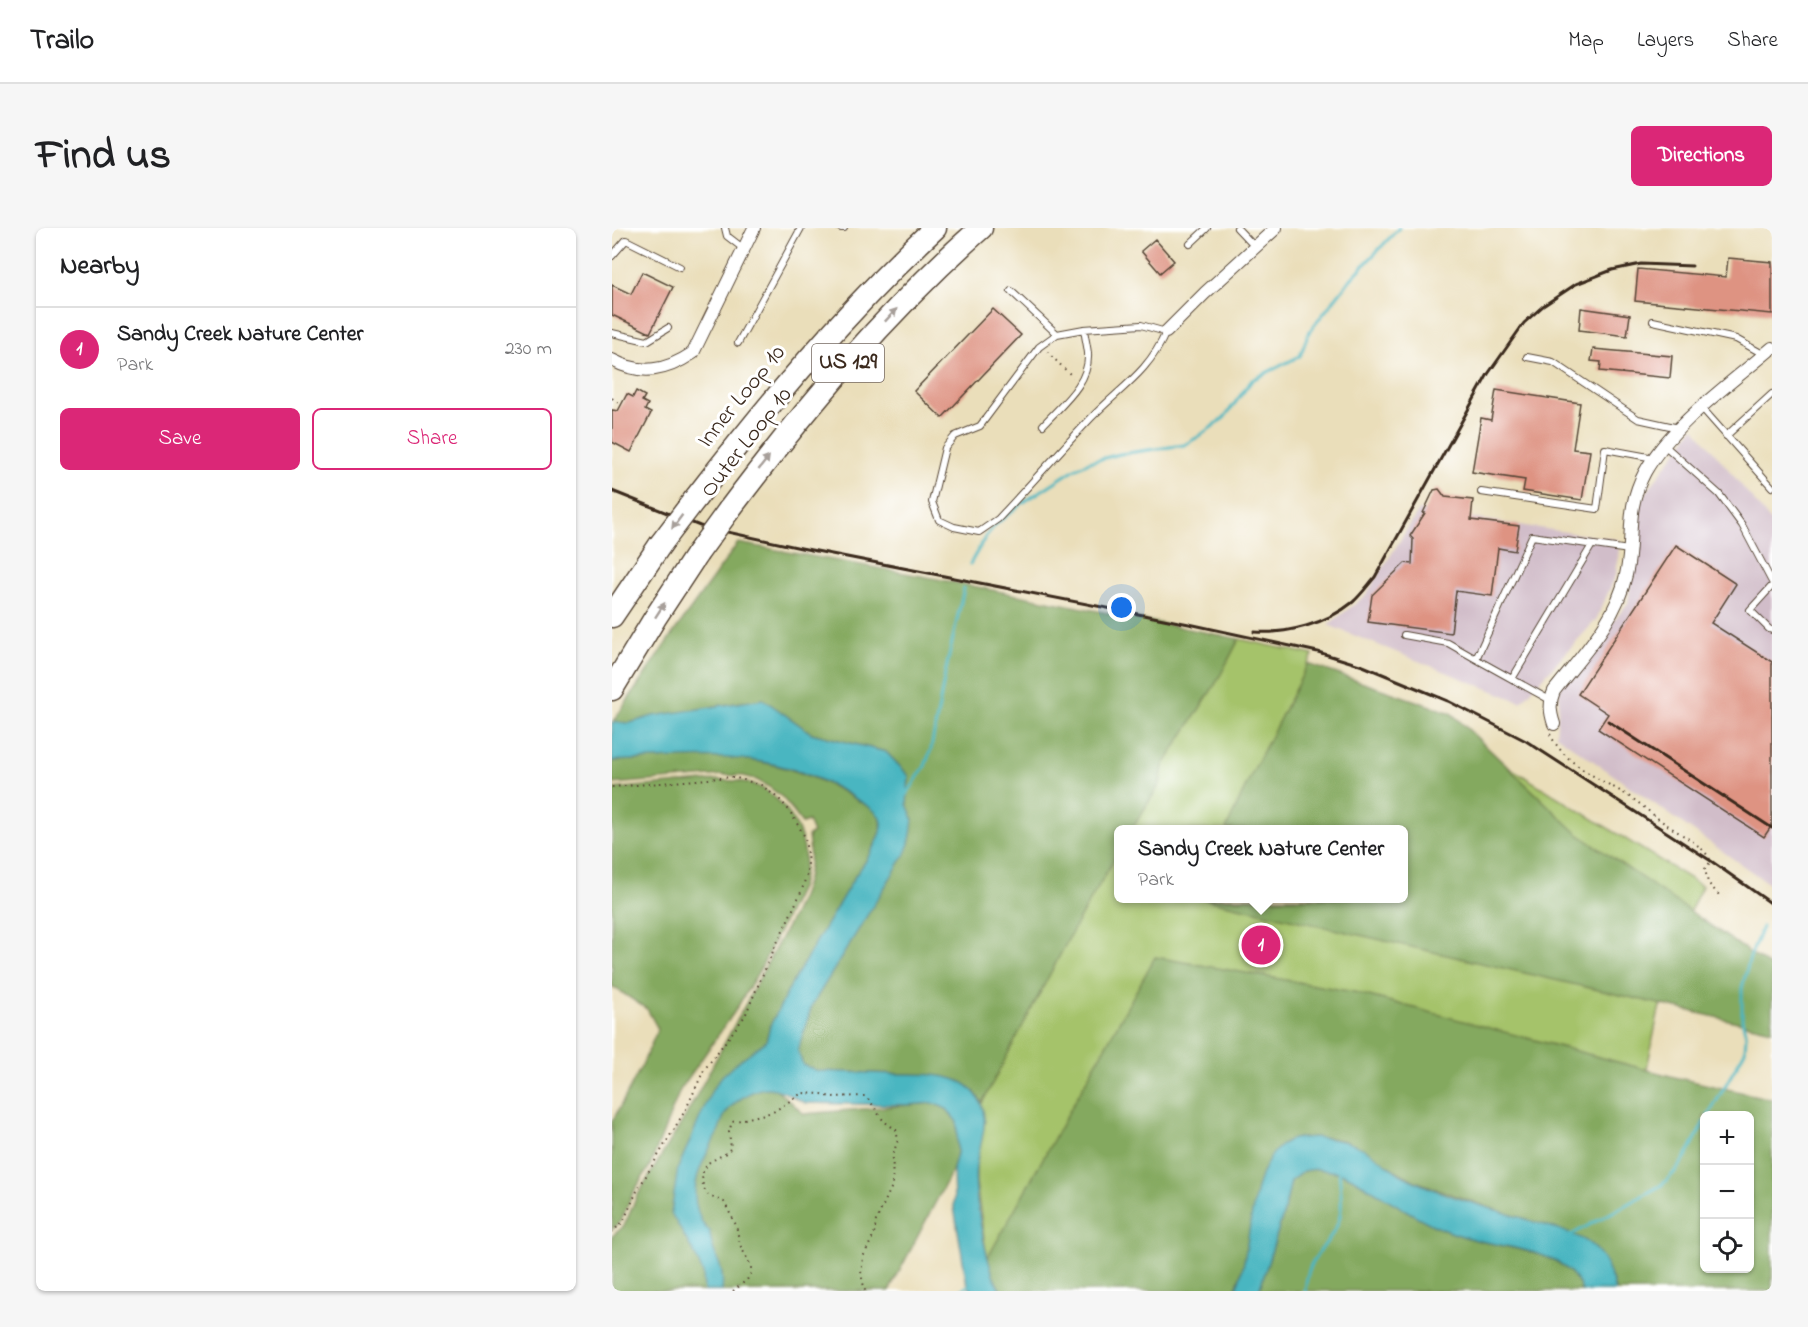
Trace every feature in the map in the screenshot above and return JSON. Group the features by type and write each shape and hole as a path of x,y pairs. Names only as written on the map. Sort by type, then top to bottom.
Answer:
{"highway":[{"name":"Inner Loop 10","path":"612,616 660,544 694,499 806,361 874,287 935,228"},
{"name":"Outer Loop 10","path":"612,689 697,554 792,428 897,310 981,228"}],"street":[{"path":"612,360 642,369 661,369 675,364 693,352 754,228"},
{"path":"1166,333 1205,293 1276,228"},
{"path":"1554,724 1550,700 1554,691 1606,625 1626,578 1632,505 1645,472 1679,428 1768,351"}],"lane":[{"path":"724,228 728,236 744,249"},
{"path":"738,343 801,228"},
{"path":"1190,244 1207,228"},
{"path":"1237,228 1255,247"},
{"path":"612,256 626,240 680,267"},
{"path":"1011,291 1057,334"},
{"path":"1653,321 1736,339 1768,351"},
{"path":"1141,325 1166,333 1158,351 1147,366 1093,416 998,519 979,532 954,527 939,520 932,502 945,448 955,436 981,426 1040,346 1057,334 1084,329 1141,325"},
{"path":"612,333 647,341 668,328"},
{"path":"1043,425 1085,376 1088,355 1084,329"},
{"path":"1527,357 1553,362 1638,419 1679,428"},
{"path":"1726,436 1772,394"},
{"path":"1702,408 1772,487"},
{"path":"1664,445 1719,494 1742,525 1772,584 1750,610 1772,630"},
{"path":"1481,492 1597,509 1605,449 1654,458"},
{"path":"1476,659 1532,536 1630,550"},
{"path":"1512,679 1592,545"},
{"path":"1404,635 1449,643 1550,700"}],"path":[{"path":"1040,346 1080,384"},
{"path":"612,398 621,405"},
{"path":"1554,724 1549,733 1569,761 1635,800 1705,850 1711,861 1705,869 1708,883 1720,896"},
{"path":"612,787 733,777 752,781 769,790 789,810 805,837 808,863 802,890 746,1016 704,1071 677,1127 637,1191 623,1222 612,1232"},
{"path":"733,1291 747,1280 751,1273 751,1266 740,1245 736,1225 724,1202 709,1196 704,1189 702,1180 704,1169 708,1163 731,1148 729,1132 732,1122 773,1112 796,1096 805,1093 830,1097 862,1095 871,1102 880,1118 898,1133 893,1154 892,1186 876,1221 874,1235 863,1257 861,1274 865,1291"}],"shaded area":[{"path":"1694,427 1772,523 1772,886 1556,735 1560,688 1628,603 1641,500"},
{"path":"1419,510 1620,540 1616,575 1596,620 1521,702 1328,625 1366,595"}],"green space":[{"path":"738,543 927,577 1239,639 1218,680 1163,766 1160,784 1134,825 1114,825 1114,860 1079,919 982,1103 973,1090 928,1075 818,1071 803,1065 798,1050 812,1005 891,876 913,819 907,804 909,776 886,752 811,733 763,699 630,723 613,722"},
{"path":"1239,639 1313,655 1301,678 1457,735 1702,886 1681,930 1658,1014 1635,1128 1557,1237 993,1249 987,1259 976,1182 976,1166 985,1121 777,1062 830,961 1227,662"},
{"path":"1308,664 1451,713 1578,834 1772,968 1772,1030 1220,903 1408,903 1408,825 1228,825"},
{"path":"704,756 764,762 801,773 865,804 880,818 881,830 873,849 792,983 770,1026 766,1041 753,1068 804,1114 933,1103 947,1109 957,1122 957,1153 953,1169 889,1291 612,1291 612,1236 624,1226 637,1196 685,1117 792,917 805,887 809,868 808,836 813,833 808,821 802,823 783,798 757,780 744,776 724,775 612,784 612,761"},
{"path":"717,780 741,781 759,787 785,808 802,839 805,858 801,886 762,966 735,1011 680,1090 650,1166 633,1193 621,1221 612,1230 612,1122 658,1029 647,1009 612,986 612,789"},
{"path":"1155,957 1354,992 1678,1078 1772,1099 1772,1291 1615,1291 1612,1278 1571,1235 1415,1181 1386,1165 1374,1155 1345,1141 1330,1138 1298,1138 1264,1169 1252,1216 1246,1259 1235,1291 1001,1291 987,1259"},
{"path":"1317,1169 1338,1172 1350,1177 1444,1230 1480,1241 1524,1250 1553,1260 1566,1268 1582,1291 1259,1291 1284,1212 1291,1181 1303,1171"}],"water":[{"path":"763,699 811,733 886,752 909,776 907,804 913,819 907,851 812,1005 798,1050 803,1065 818,1071 936,1075 959,1081 973,1091 982,1106 984,1123 976,1166 979,1212 990,1266 1001,1291 971,1291 966,1279 954,1207 953,1169 957,1153 957,1122 947,1109 933,1103 908,1105 806,1103 768,1088 751,1093 734,1104 725,1115 703,1162 695,1192 699,1215 703,1225 710,1231 712,1246 722,1273 722,1291 704,1291 703,1273 671,1213 678,1168 712,1090 722,1076 766,1041 770,1026 792,983 874,848 882,825 881,819 871,808 818,779 789,768 733,758 612,761 612,722 630,723 653,716"},
{"path":"1314,1137 1353,1144 1400,1174 1430,1188 1579,1237 1598,1251 1602,1257 1609,1270 1615,1291 1582,1291 1566,1268 1553,1260 1539,1254 1480,1241 1444,1230 1350,1177 1338,1172 1316,1169 1303,1171 1291,1181 1284,1212 1259,1291 1235,1291 1241,1274 1256,1192 1262,1173 1271,1156 1283,1144 1297,1138"}],"building":[{"path":"1155,239 1174,261 1160,273 1141,251"},
{"path":"1728,258 1772,262 1772,314 1635,301 1638,269 1726,277"},
{"path":"642,272 673,287 650,333 612,315 612,285 631,294"},
{"path":"1581,308 1630,315 1627,336 1579,330"},
{"path":"993,309 1021,335 942,418 914,391"},
{"path":"1593,349 1672,356 1670,378 1600,371 1601,362 1591,361"},
{"path":"1496,390 1580,403 1573,449 1590,451 1582,500 1523,491 1525,480 1472,472 1481,418 1491,420"},
{"path":"636,391 645,396 642,401 648,404 645,410 651,413 631,452 612,442 612,410 618,411 627,394 633,397"},
{"path":"1439,489 1445,497 1473,500 1471,520 1519,526 1515,551 1498,548 1492,596 1456,591 1451,633 1368,622 1372,595 1405,563 1412,564 1413,539 1410,536 1425,513 1423,513 1434,490"},
{"path":"1676,545 1736,584 1711,623 1772,662 1772,825 1764,837 1598,729 1608,714 1578,694"}],"waterway":[{"path":"970,564 986,536 996,524 1021,504 1075,469 1089,462 1120,454 1184,445 1224,418 1252,380 1300,356 1309,332 1350,280 1399,228"},
{"path":"905,797 925,766 931,749 964,588"},
{"path":"1711,1111 1745,1051 1742,988 1750,957 1762,927"},
{"path":"1572,1238 1571,1235 1660,1186 1686,1157 1700,1130"},
{"path":"1305,1291 1310,1266 1333,1234 1340,1217 1339,1170"},
{"path":"958,1291 970,1285"}],"railway":[{"path":"1254,632 1280,631 1319,622 1342,610 1362,593 1375,577 1488,374 1524,323 1543,306 1576,284 1612,270 1641,264 1692,266"},
{"path":"612,491 700,526 1189,624 1318,652 1363,666 1448,701 1526,741 1711,861 1772,904"},
{"path":"1608,721 1772,828"}],"place":[{"name":"Sandy Creek Nature Center","path":"1261,945"}]}
